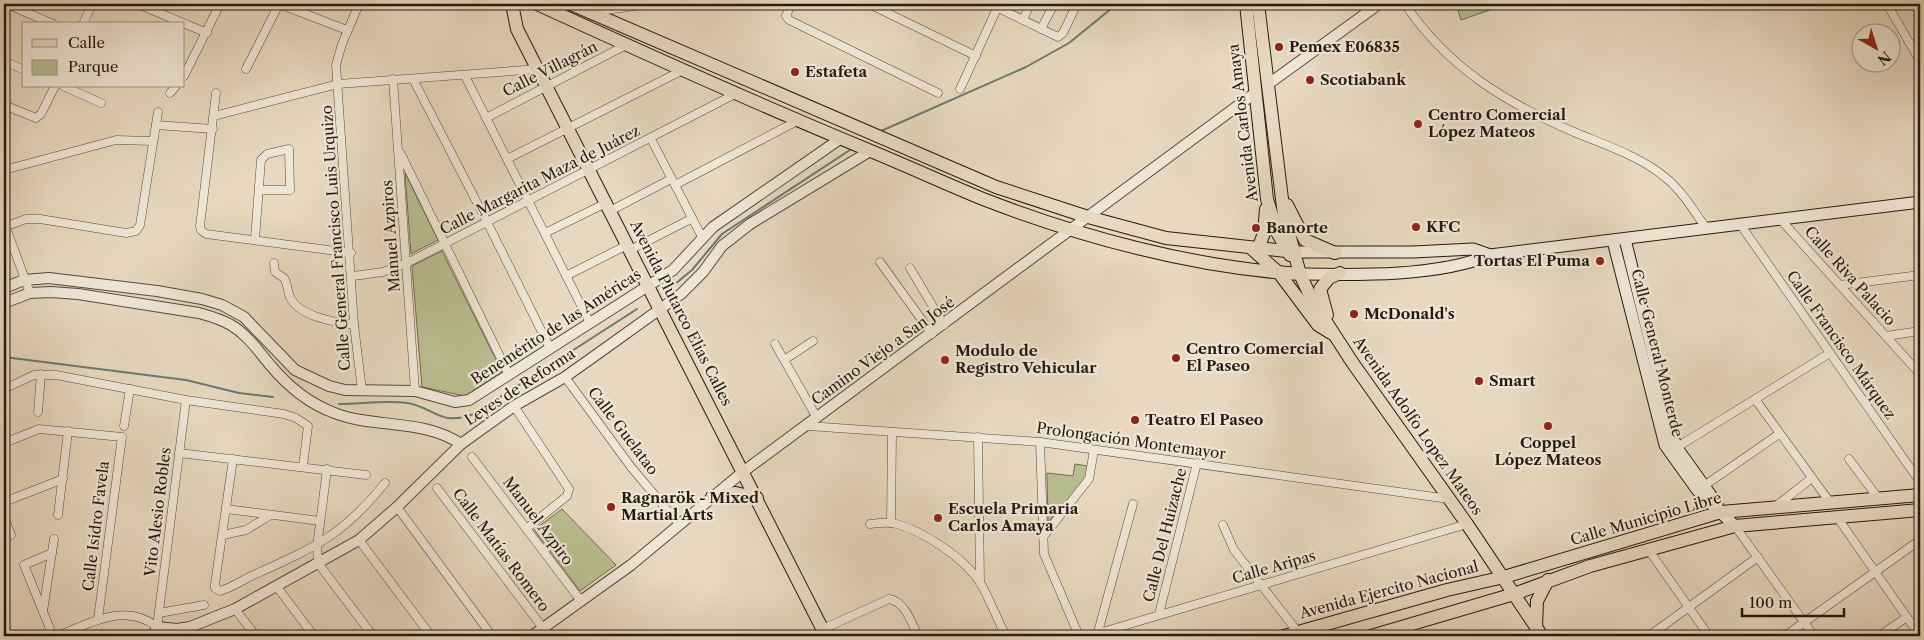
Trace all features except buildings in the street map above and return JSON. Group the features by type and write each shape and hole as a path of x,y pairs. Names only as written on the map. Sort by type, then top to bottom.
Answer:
{"main road":[{"name":"Avenida Plutarco Elías Calles","path":"512,4 517,29 744,471 824,633"},
{"path":"537,4 797,121 984,199 1072,229 1228,268 1279,273 1298,263 1335,253 1473,249 1490,255"},
{"path":"571,4 996,187 1088,217 1166,238 1255,248 1298,263 1340,273 1411,272 1475,262 1490,255 1919,201"},
{"name":"Avenida Carlos Amaya","path":"1246,4 1266,199 1277,232 1298,263"},
{"name":"Avenida Carlos Amaya","path":"1258,4 1280,192 1284,215 1298,263"},
{"path":"984,199 996,187"},
{"path":"1280,192 1306,240 1335,253"},
{"path":"1255,248 1264,233 1266,199"},
{"name":"Calle General Monterde","path":"1619,240 1671,432 1672,449 1701,488 1735,526"},
{"path":"1255,248 1279,273 1318,325 1336,338"},
{"path":"1411,272 1415,264 1413,252"},
{"name":"Avenida Adolfo Lopez Mateos","path":"1298,263 1312,300 1336,338 1504,577 1539,632"},
{"path":"1330,327 1320,289 1330,278 1340,273"},
{"path":"712,497 736,493 757,498"},
{"name":"Calle Municipio Libre","path":"1504,577 1722,512 1829,501 1920,495"},
{"path":"1371,636 1387,634 1514,594 1590,566 1735,526 1920,510"},
{"path":"1588,552 1590,566"},
{"name":"Avenida Ejercito Nacional","path":"1284,636 1300,634 1447,590 1504,577"},
{"path":"1539,632 1537,601 1548,580"}],"street":[{"path":"7,4 48,22"},
{"path":"84,22 92,4"},
{"path":"138,4 181,22"},
{"path":"185,74 220,4"},
{"path":"246,69 279,4 347,30"},
{"name":"Calle General Francisco Luis Urquizo","path":"359,4 338,56 338,84 353,276 354,325 362,390"},
{"path":"589,12 648,4"},
{"path":"791,4 786,16 789,20 938,93"},
{"path":"869,4 976,56"},
{"path":"1023,20 1030,4"},
{"path":"1041,29 1054,4"},
{"path":"960,89 976,56 995,5 1056,37 1061,36 1077,4"},
{"path":"1267,85 1379,4"},
{"path":"1405,4 1434,42 1485,86 1520,108 1618,150 1652,169 1675,187 1706,228"},
{"path":"1887,4 1920,62"},
{"path":"185,24 207,33"},
{"name":"Calle Villagrán","path":"486,118 626,45"},
{"path":"4,61 22,69"},
{"path":"214,116 338,84 539,69"},
{"path":"507,159 683,70"},
{"path":"465,76 590,323"},
{"name":"Manuel Azpiros","path":"393,79 415,391"},
{"path":"413,79 550,348"},
{"path":"4,105 33,118 38,116 54,88"},
{"path":"67,88 101,102"},
{"path":"170,93 174,88"},
{"path":"216,93 200,226 202,230 206,234 351,253"},
{"name":"Camino Viejo a San José","path":"532,636 631,565 744,471 808,426 1255,93"},
{"name":"Calle Margarita Maza de Juárez","path":"353,276 383,272 407,263 651,139 735,94"},
{"path":"30,293 4,225 26,219 40,219 126,233 136,231 140,225 158,112"},
{"path":"545,233 673,182 797,121"},
{"path":"156,125 213,128"},
{"path":"651,139 702,237"},
{"path":"4,170 116,140 152,141"},
{"name":"Benemérito de las Américas","path":"4,288 24,280 63,279 202,299 232,309 244,317 295,370 315,381 345,390 415,391 463,402 650,288 685,260 702,237 846,141"},
{"path":"255,240 259,190 262,158 267,154 289,149 290,190 259,190"},
{"path":"399,149 443,244 509,375"},
{"name":"Leyes de Reforma","path":"155,632 190,626 235,608 277,587 359,540 397,508 461,444 514,406 565,377 659,305 693,283 722,246 732,237 781,203 868,150"},
{"path":"566,276 691,219"},
{"name":"Calle Riva Palacio","path":"1780,219 1920,374"},
{"name":"Calle Francisco Márquez","path":"1740,224 1920,482"},
{"path":"880,262 932,334"},
{"path":"274,263 275,272 284,278 289,296 295,302 321,319 354,325"},
{"path":"910,268 944,325"},
{"path":"1840,285 1920,274"},
{"path":"4,303 30,293 78,294 199,312 232,326 246,337 284,380 304,396 331,412 348,418 430,430 461,444"},
{"path":"199,312 202,299"},
{"path":"1886,336 1920,331"},
{"path":"784,360 813,341"},
{"path":"775,344 817,418"},
{"path":"1672,449 1830,353"},
{"path":"295,370 304,396"},
{"path":"4,388 40,374 90,380 186,400 284,414 296,418 308,426 304,466"},
{"path":"38,412 40,374"},
{"name":"Calle Guelatao","path":"565,377 631,467 678,524"},
{"path":"304,396 305,389 315,381"},
{"path":"124,426 130,389"},
{"path":"1755,399 1829,501"},
{"name":"Vito Alesio Robles","path":"155,632 186,400"},
{"path":"514,406 569,489 567,496 526,529"},
{"name":"Prolongación Montemayor","path":"808,426 892,433 978,436 1040,442 1449,499"},
{"path":"4,443 39,429 68,430 58,515"},
{"name":"Calle Isidro Favela","path":"68,430 122,438 98,619"},
{"path":"891,522 892,433"},
{"path":"1701,488 1780,434"},
{"path":"978,436 980,582"},
{"path":"1040,442 1043,537 1047,566 1079,636"},
{"path":"1043,537 1089,479 1094,450"},
{"path":"179,454 304,466 366,475"},
{"name":"Manuel Azpiro","path":"472,457 581,601"},
{"path":"1849,458 1878,498"},
{"path":"233,459 215,588 220,591 316,547 342,529 362,511 385,483"},
{"name":"Calle Del Huizache","path":"1159,614 1197,463"},
{"path":"327,469 316,547 318,563 373,636"},
{"path":"4,502 63,478"},
{"path":"1775,506 1812,478"},
{"name":"Calle Matías Romero","path":"437,488 543,628"},
{"path":"1098,632 1133,504"},
{"path":"397,508 492,636"},
{"path":"226,509 320,521"},
{"path":"223,535 246,530 269,516"},
{"path":"4,517 11,535"},
{"path":"1837,517 1920,636"},
{"path":"870,524 891,522 919,533 937,543 957,559 980,582 1006,636"},
{"name":"Calle Aripas","path":"1089,636 1467,524"},
{"path":"1223,525 1234,550 1300,634"},
{"name":"Calle General Monterde","path":"1735,526 1814,636"},
{"path":"43,611 54,539"},
{"path":"359,540 431,636"},
{"path":"1785,636 1920,540"},
{"path":"1648,549 1709,636"},
{"path":"52,553 24,565 53,636"},
{"path":"1649,636 1758,557"},
{"path":"277,587 312,633 301,636"},
{"path":"824,633 889,599 898,602 903,607 918,636"},
{"path":"159,613 204,605"},
{"path":"235,608 256,636"},
{"path":"58,636 112,615 143,618 155,632"},
{"path":"1880,636 1907,617"},
{"path":"190,626 197,636"}],"green space":[{"path":"1456,4 1507,4 1461,20"},
{"path":"405,173 438,240 411,254"},
{"path":"442,251 502,372 465,396 422,387 412,266"},
{"path":"1075,464 1088,466 1087,478 1048,522 1047,473 1073,476"},
{"path":"562,509 616,565 580,591 534,530"}],"waterway":[{"path":"881,131 1026,67 1069,43 1117,4"},
{"path":"669,289 692,270 722,234 853,148"},
{"path":"339,404 399,402 416,405 444,417 452,418 474,414 637,309"},
{"path":"4,357 186,380 239,393 273,397"}],"place":[{"name":"Pemex E06835","path":"1279,47"},
{"name":"Estafeta","path":"795,72"},
{"name":"Scotiabank","path":"1310,80"},
{"name":"Centro Comercial López Mateos","path":"1418,124"},
{"name":"KFC","path":"1416,227"},
{"name":"Banorte","path":"1256,228"},
{"name":"Tortas El Puma","path":"1600,261"},
{"name":"McDonald's","path":"1354,314"},
{"name":"Centro Comercial El Paseo","path":"1176,358"},
{"name":"Modulo de Registro Vehicular","path":"945,360"},
{"name":"Smart","path":"1479,381"},
{"name":"Teatro El Paseo","path":"1135,420"},
{"name":"Coppel López Mateos","path":"1548,426"},
{"name":"Ragnarök - Mixed Martial Arts","path":"611,507"},
{"name":"Escuela Primaria Carlos Amaya","path":"938,518"}]}
